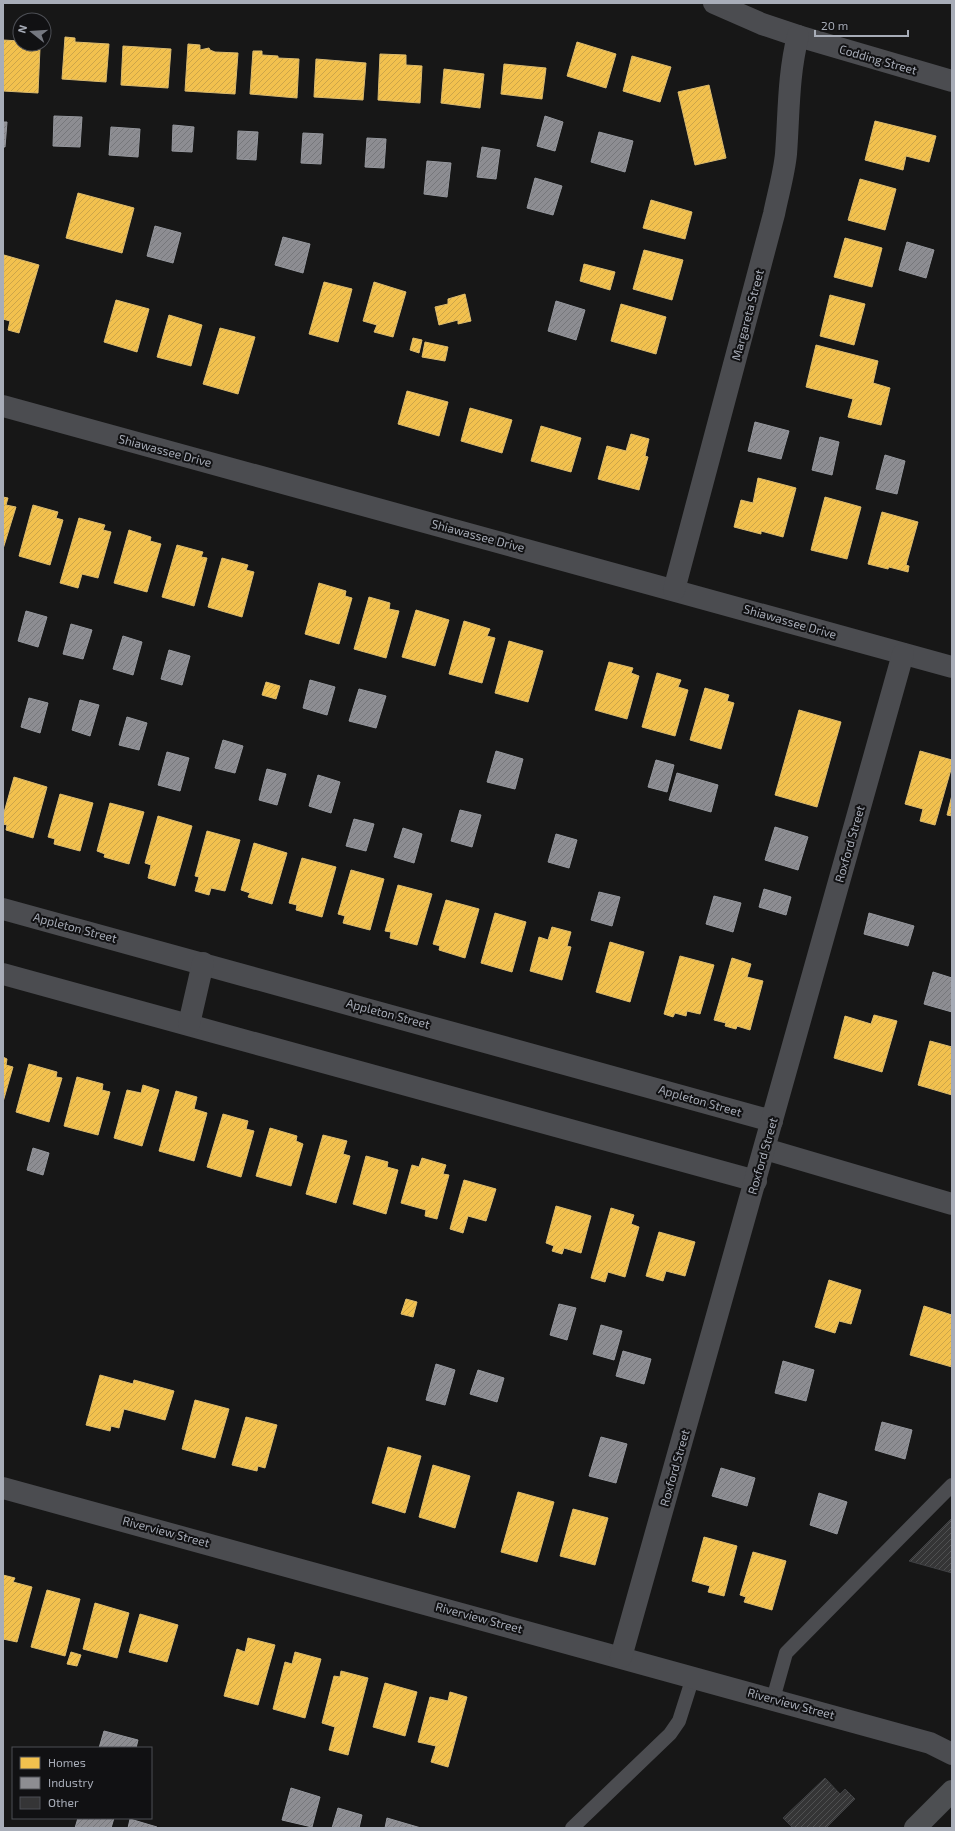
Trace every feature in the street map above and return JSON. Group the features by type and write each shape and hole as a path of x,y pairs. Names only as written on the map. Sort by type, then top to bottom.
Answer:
{"main road":[{"path":"915,1828 952,1791"}],"street":[{"name":"Codding Street","path":"714,3 762,24 798,36 952,81"},
{"name":"Margareta Street","path":"674,590 774,214 786,155 787,108 792,62 798,36"},
{"name":"Shiawassee Drive","path":"3,406 952,667"},
{"name":"Roxford Street","path":"621,1657 903,654"},
{"name":"Appleton Street","path":"3,909 772,1121"},
{"path":"189,1024 203,963"},
{"path":"3,974 756,1181"},
{"path":"765,1149 952,1204"},
{"name":"Riverview Street","path":"3,1488 930,1743 952,1754"}],"lane":[{"path":"773,1699 786,1653 952,1485"},
{"path":"572,1828 670,1734 679,1721 693,1677"}],"building: Homes":[{"path":"65,37 75,38 75,42 109,44 106,82 62,79"},
{"path":"3,40 12,41 12,52 40,52 38,93 3,91"},
{"path":"577,42 616,54 606,88 567,76"},
{"path":"188,44 200,45 200,50 209,48 215,52 238,53 235,94 185,91"},
{"path":"123,46 171,49 168,88 121,85"},
{"path":"253,51 262,51 262,55 278,56 278,58 299,59 297,98 250,94"},
{"path":"380,54 406,55 406,65 422,66 420,103 378,100"},
{"path":"632,56 671,67 660,102 623,91"},
{"path":"316,59 366,63 363,100 314,97"},
{"path":"504,64 546,68 542,99 501,94"},
{"path":"444,69 484,74 480,108 441,103"},
{"path":"709,85 726,158 695,165 678,92"},
{"path":"875,121 936,136 929,162 906,156 903,170 865,160"},
{"path":"860,179 896,189 885,230 848,220"},
{"path":"78,193 134,208 122,253 66,238"},
{"path":"651,200 692,212 685,239 643,228"},
{"path":"845,238 882,248 872,287 834,277"},
{"path":"644,250 683,260 672,300 633,289"},
{"path":"4,255 39,265 19,333 8,330 10,321 3,319"},
{"path":"584,264 615,272 610,290 580,281"},
{"path":"324,282 352,289 338,342 309,334"},
{"path":"374,282 406,292 393,337 374,332 377,325 363,321"},
{"path":"465,294 471,321 458,324 458,320 439,325 435,307 448,304 448,299"},
{"path":"830,295 865,304 854,345 820,336"},
{"path":"116,300 149,309 137,352 104,342"},
{"path":"621,304 666,317 656,354 611,341"},
{"path":"169,315 202,325 191,366 157,357"},
{"path":"220,328 255,337 238,394 203,384"},
{"path":"413,338 422,340 419,353 410,350"},
{"path":"425,342 448,347 445,361 422,357"},
{"path":"816,345 878,361 873,383 890,388 881,425 848,417 853,399 806,387"},
{"path":"407,391 448,402 439,436 398,424"},
{"path":"470,408 512,420 502,453 461,441"},
{"path":"541,426 581,438 571,472 531,461"},
{"path":"631,434 649,439 645,456 648,457 639,490 598,479 607,446 626,451"},
{"path":"758,478 796,488 783,537 761,531 761,534 734,527 741,500 753,503"},
{"path":"3,497 8,498 6,505 16,507 3,549"},
{"path":"825,497 861,507 847,559 811,550"},
{"path":"33,505 58,512 56,518 63,520 50,565 19,556"},
{"path":"882,512 918,522 906,565 909,566 908,572 868,564"},
{"path":"79,518 105,525 103,530 111,532 98,578 82,574 78,588 60,583"},
{"path":"129,530 151,537 150,541 161,544 147,592 114,583"},
{"path":"177,545 203,552 201,557 207,558 194,606 162,597"},
{"path":"222,558 248,565 246,570 254,572 242,617 208,607"},
{"path":"319,583 346,591 345,596 352,598 339,644 305,634"},
{"path":"369,597 390,603 389,609 399,611 386,658 354,649"},
{"path":"416,610 449,620 435,666 402,657"},
{"path":"464,621 490,629 487,636 495,638 482,683 449,674"},
{"path":"509,641 543,651 528,702 495,693"},
{"path":"609,662 633,668 631,673 639,676 627,719 595,710"},
{"path":"657,673 681,680 678,687 688,690 675,736 642,727"},
{"path":"266,682 280,686 276,699 262,695"},
{"path":"705,688 729,695 727,701 734,703 721,749 690,740"},
{"path":"799,710 841,722 817,807 775,795"},
{"path":"920,751 952,760 952,766 935,825 920,821 923,809 905,804"},
{"path":"14,777 47,787 33,838 6,830 7,825 3,824 3,816"},
{"path":"60,794 93,803 80,851 54,844 55,839 48,837"},
{"path":"952,795 952,816 947,815"},
{"path":"110,803 144,812 129,864 104,857 105,854 97,851"},
{"path":"158,816 192,826 175,886 148,878 151,865 145,863"},
{"path":"207,831 240,840 225,891 211,888 209,895 195,891 199,877 195,876"},
{"path":"254,843 287,853 272,904 248,897 250,893 241,890"},
{"path":"302,858 336,867 322,917 296,910 297,905 289,903"},
{"path":"351,870 384,879 370,930 343,923 345,916 338,914"},
{"path":"398,885 432,894 417,945 390,938 391,932 385,931"},
{"path":"446,900 479,909 465,958 439,950 440,946 433,944"},
{"path":"495,913 526,922 512,972 481,963"},
{"path":"552,927 571,932 567,946 571,947 562,980 530,971 539,937 548,940"},
{"path":"610,942 644,952 630,1002 596,992"},
{"path":"680,956 714,965 700,1014 687,1011 686,1016 675,1013 673,1017 664,1014"},
{"path":"732,958 751,964 747,977 763,981 750,1030 737,1026 736,1029 725,1026 726,1023 714,1020"},
{"path":"874,1015 897,1021 882,1072 834,1058 845,1016 871,1024"},
{"path":"930,1041 952,1047 952,1095 918,1085"},
{"path":"3,1057 7,1059 6,1065 13,1067 3,1102"},
{"path":"29,1064 57,1072 56,1077 62,1078 49,1122 16,1112"},
{"path":"77,1077 103,1084 102,1090 110,1092 98,1135 64,1126"},
{"path":"143,1085 159,1090 142,1146 114,1138 127,1090 141,1093"},
{"path":"176,1091 197,1097 194,1109 207,1113 194,1161 159,1151"},
{"path":"223,1114 248,1121 246,1129 254,1131 241,1177 207,1167"},
{"path":"270,1128 297,1136 296,1141 303,1144 291,1186 256,1176"},
{"path":"323,1135 347,1141 343,1154 350,1156 336,1203 306,1194"},
{"path":"366,1156 388,1162 387,1167 398,1170 386,1214 353,1204"},
{"path":"422,1158 446,1165 443,1174 449,1175 437,1219 425,1216 426,1210 401,1203 412,1165 419,1167"},
{"path":"464,1180 496,1189 486,1221 468,1216 463,1233 450,1229"},
{"path":"556,1206 591,1216 581,1253 564,1248 562,1254 552,1251 554,1246 546,1243"},
{"path":"611,1208 634,1215 631,1224 639,1227 625,1277 608,1272 605,1282 591,1278"},
{"path":"659,1232 695,1242 685,1276 666,1271 663,1281 646,1276"},
{"path":"829,1280 861,1290 851,1324 839,1321 835,1333 815,1327"},
{"path":"406,1299 417,1302 413,1317 401,1314"},
{"path":"924,1306 952,1315 952,1367 910,1355"},
{"path":"100,1375 133,1384 134,1380 174,1391 165,1420 124,1409 119,1428 111,1426 110,1431 86,1425"},
{"path":"195,1400 229,1409 215,1458 182,1449"},
{"path":"246,1417 277,1425 265,1468 258,1466 257,1471 232,1465"},
{"path":"388,1447 421,1456 405,1513 372,1503"},
{"path":"433,1465 470,1476 455,1528 419,1517"},
{"path":"518,1492 554,1502 537,1562 501,1552"},
{"path":"573,1509 608,1518 595,1565 560,1556"},
{"path":"704,1537 737,1546 724,1596 708,1592 710,1586 692,1581"},
{"path":"753,1552 786,1561 772,1610 744,1602 746,1597 740,1595"},
{"path":"3,1575 15,1578 13,1582 32,1587 17,1642 3,1639"},
{"path":"47,1590 80,1599 65,1656 31,1647"},
{"path":"95,1603 129,1613 117,1658 83,1649"},
{"path":"140,1614 178,1625 167,1662 129,1652"},
{"path":"248,1638 275,1645 258,1705 224,1696 237,1649 245,1652"},
{"path":"71,1652 81,1655 77,1666 67,1664"},
{"path":"295,1652 321,1659 305,1718 273,1709 285,1662 292,1664"},
{"path":"341,1671 368,1678 348,1755 329,1750 335,1727 322,1723 334,1676 340,1677"},
{"path":"385,1683 417,1692 405,1736 373,1727"},
{"path":"450,1692 467,1697 448,1767 431,1762 436,1746 418,1742 430,1697 448,1701"}],"building: Industry":[{"path":"54,116 82,117 80,147 53,146"},
{"path":"545,116 563,122 555,151 537,146"},
{"path":"3,122 7,122 5,147 3,147"},
{"path":"173,125 194,127 192,152 172,151"},
{"path":"111,127 140,129 138,157 109,155"},
{"path":"238,131 258,132 256,160 237,159"},
{"path":"599,132 633,141 625,172 591,162"},
{"path":"303,133 323,134 321,164 301,163"},
{"path":"367,138 386,139 384,168 365,167"},
{"path":"482,147 500,150 496,179 477,177"},
{"path":"427,161 451,163 447,197 424,194"},
{"path":"535,178 562,186 553,215 527,208"},
{"path":"155,226 181,233 173,263 147,256"},
{"path":"283,237 310,244 303,273 275,265"},
{"path":"907,242 934,250 926,278 899,270"},
{"path":"556,301 585,310 576,340 548,331"},
{"path":"755,422 789,431 781,459 748,451"},
{"path":"820,437 839,442 832,475 812,470"},
{"path":"885,455 905,461 897,494 876,489"},
{"path":"26,611 47,617 38,647 18,641"},
{"path":"71,624 92,630 83,659 63,654"},
{"path":"123,636 142,642 133,675 113,669"},
{"path":"169,650 190,656 182,685 161,679"},
{"path":"310,680 335,687 327,715 303,708"},
{"path":"359,689 386,696 376,728 349,721"},
{"path":"29,698 48,703 40,733 21,727"},
{"path":"80,700 99,705 90,736 72,730"},
{"path":"127,717 147,723 139,750 119,745"},
{"path":"223,740 243,746 235,773 215,768"},
{"path":"496,751 523,759 515,789 487,782"},
{"path":"167,752 189,758 180,791 158,785"},
{"path":"656,760 674,765 667,792 648,787"},
{"path":"267,769 286,774 277,805 259,800"},
{"path":"677,773 718,785 711,812 669,800"},
{"path":"318,775 340,782 331,813 309,806"},
{"path":"460,810 481,815 472,847 451,841"},
{"path":"354,819 374,824 366,851 346,846"},
{"path":"775,827 808,837 798,870 765,860"},
{"path":"403,828 422,834 414,863 394,857"},
{"path":"556,834 577,840 569,868 548,862"},
{"path":"764,889 791,897 786,915 759,907"},
{"path":"599,892 620,897 612,926 591,920"},
{"path":"714,896 741,903 733,932 706,924"},
{"path":"869,913 914,926 908,946 864,934"},
{"path":"933,972 952,978 952,1012 924,1004"},
{"path":"33,1148 49,1153 43,1175 27,1170"},
{"path":"559,1304 576,1308 567,1340 550,1335"},
{"path":"601,1325 622,1331 614,1360 593,1354"},
{"path":"623,1351 651,1359 644,1384 616,1376"},
{"path":"783,1361 814,1370 806,1401 775,1393"},
{"path":"436,1364 455,1370 445,1405 426,1400"},
{"path":"478,1370 504,1378 497,1402 470,1394"},
{"path":"882,1422 912,1430 905,1459 875,1450"},
{"path":"601,1437 627,1444 616,1483 589,1476"},
{"path":"721,1468 755,1478 747,1506 712,1496"},
{"path":"819,1493 847,1502 837,1534 810,1525"},
{"path":"104,1731 138,1740 136,1747 99,1747"},
{"path":"291,1788 320,1797 312,1827 282,1820"},
{"path":"338,1808 362,1815 359,1828 332,1828"},
{"path":"387,1818 421,1828 385,1828"},
{"path":"78,1819 114,1819 111,1828 75,1828"},
{"path":"130,1819 157,1827 157,1828 128,1828"}],"building: Other":[{"path":"952,1518 952,1573 909,1561"},
{"path":"825,1778 840,1794 845,1789 855,1799 826,1828 793,1828 783,1818"}]}
